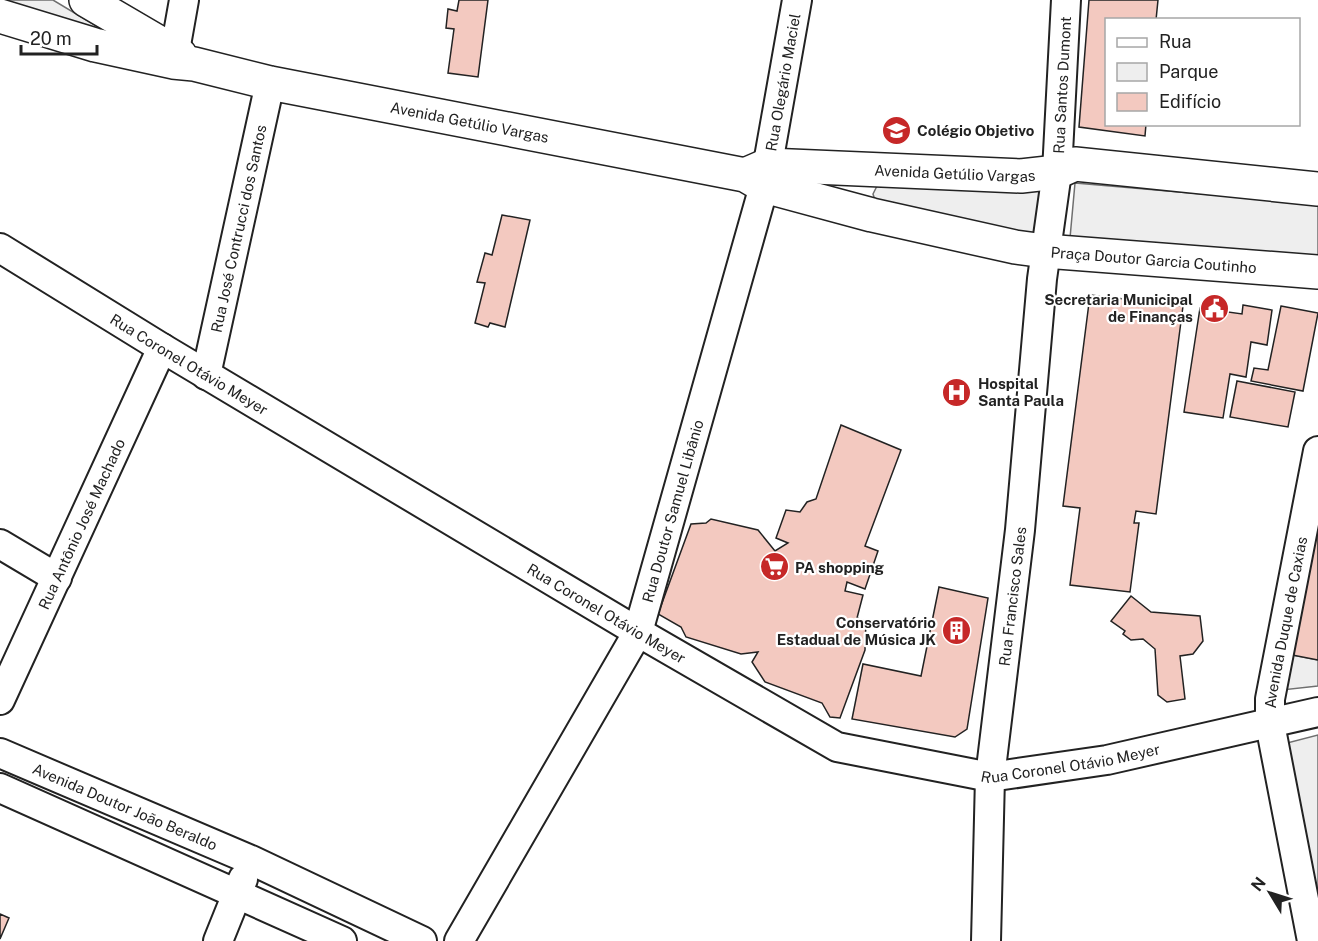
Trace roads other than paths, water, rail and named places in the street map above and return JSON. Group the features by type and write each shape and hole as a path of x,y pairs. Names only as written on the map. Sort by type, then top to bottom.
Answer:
{"main road":[{"path":"86,0 181,59"},
{"name":"Avenida Getúlio Vargas","path":"0,16 62,36 181,59 270,83 759,175 872,215 1015,247 1045,251"},
{"path":"1057,172 1075,164 1318,189"},
{"path":"872,215 865,194 866,184 878,170"},
{"name":"Avenida Getúlio Vargas","path":"759,175 878,170 1022,176 1057,172"},
{"name":"Praça Doutor Garcia Coutinho","path":"1045,251 1318,272"}],"street":[{"path":"181,59 184,0"},
{"name":"Rua Olegário Maciel","path":"759,175 797,0"},
{"name":"Rua Santos Dumont","path":"1057,172 1066,0"},
{"name":"Rua José Contrucci dos Santos","path":"207,375 270,83"},
{"name":"Praça Doutor Garcia Coutinho","path":"1045,251 1057,172"},
{"name":"Rua Doutor Samuel Libânio","path":"459,941 638,632 759,175"},
{"name":"Rua Coronel Otávio Meyer","path":"0,248 162,348 638,632 837,747 990,777 1107,760 1270,724"},
{"name":"Rua Francisco Sales","path":"986,941 990,777 1020,530 1045,251"},
{"name":"Rua Antônio José Machado","path":"0,700 162,348"},
{"name":"Avenida Duque de Caxias","path":"1312,941 1270,724 1270,699 1318,451"},
{"path":"0,544 57,578"},
{"name":"Avenida Duque de Caxias","path":"1270,724 1318,712"},
{"name":"Avenida Doutor João Beraldo","path":"0,753 251,860 422,941"},
{"path":"0,788 342,941"},
{"path":"218,941 251,860"}],"place":[{"name":"Colégio Objetivo","path":"896,130"},
{"name":"Secretaria Municipal de Finanças","path":"1214,308"},
{"name":"Hospital Santa Paula","path":"957,392"},
{"name":"PA shopping","path":"774,567"},
{"name":"Conservatório Estadual de Música JK","path":"957,631"}]}
